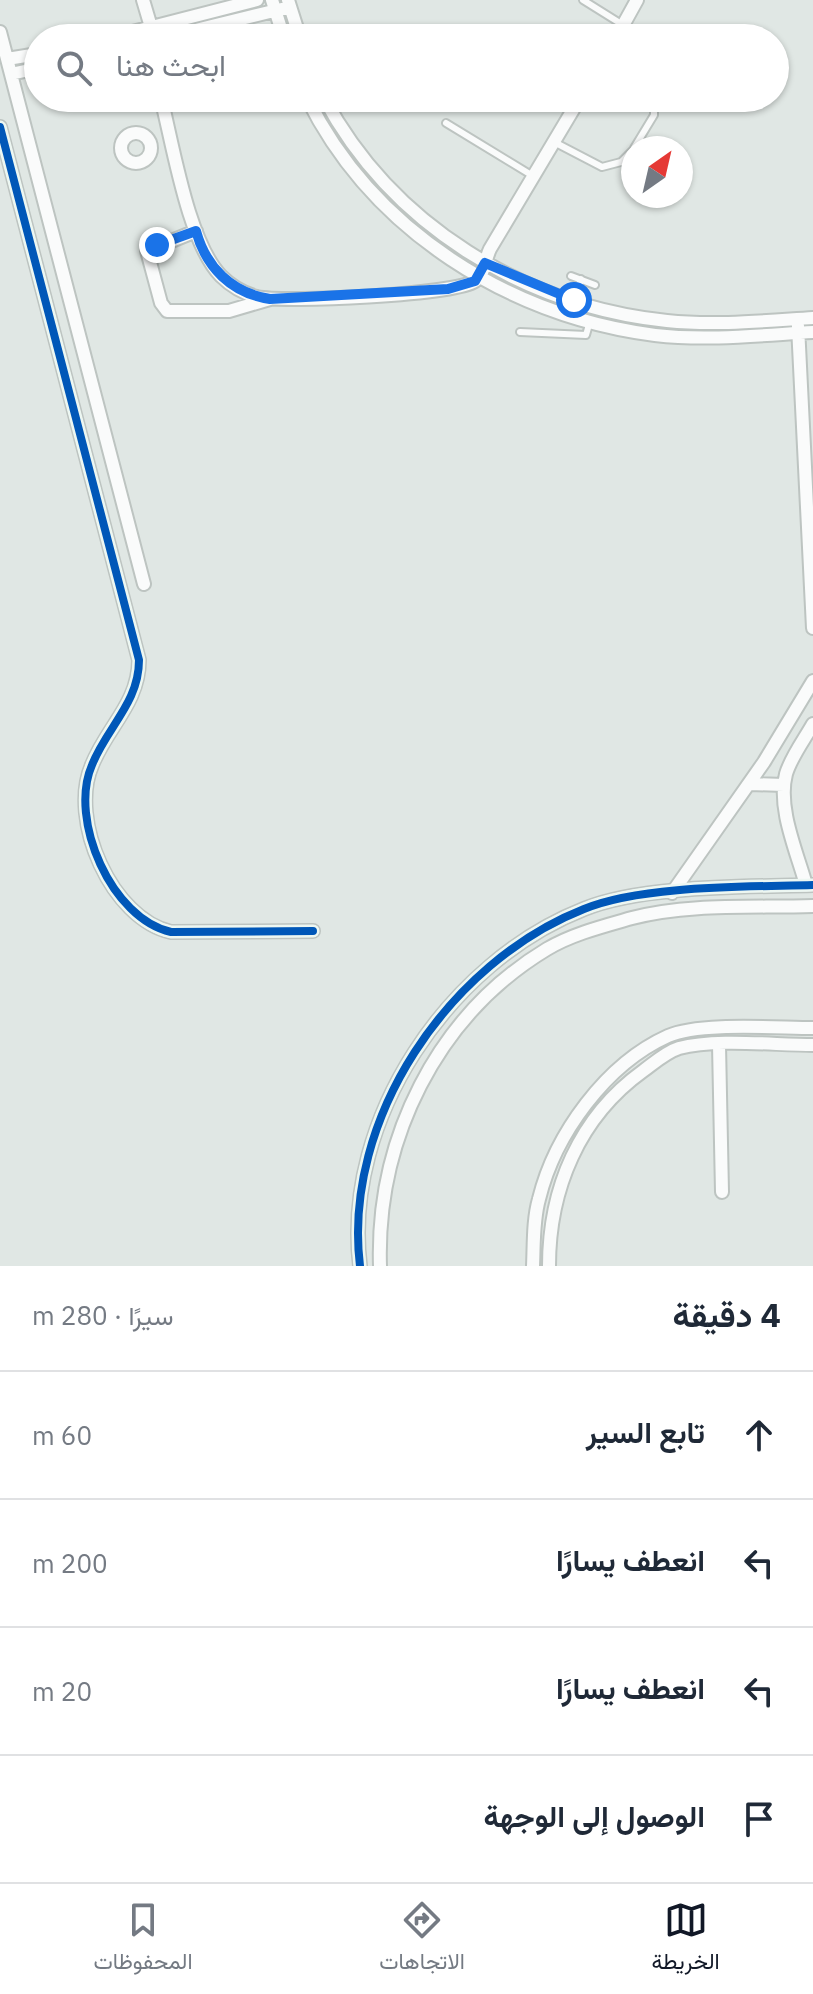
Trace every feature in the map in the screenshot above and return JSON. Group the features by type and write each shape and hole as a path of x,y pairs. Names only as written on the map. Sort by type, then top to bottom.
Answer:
{"street":[{"path":"143,0 150,24"},
{"path":"163,24 257,0"},
{"path":"624,24 637,0"},
{"path":"210,24 289,3 296,24"},
{"path":"0,32 144,584"},
{"path":"7,59 24,56"},
{"path":"11,74 24,71"},
{"path":"165,112 196,231 207,259 220,275 248,294 270,299 423,292 472,283 480,277 533,176 572,112"},
{"path":"315,112 334,144 379,201 435,249 480,277 544,306 635,332 678,337 813,332"},
{"path":"332,112 345,135 390,190 435,229 485,263 574,300 668,321 813,318"},
{"path":"0,127 139,660 139,683 91,766 87,787 88,821 108,883 134,915 153,928 171,932 313,931"},
{"path":"151,145 172,140"},
{"path":"196,231 147,251 157,291 167,311 238,310 270,299"},
{"path":"797,319 808,392 813,628"},
{"path":"672,893 750,784 812,688"},
{"path":"360,1266 358,1214 362,1179 393,1090 452,1003 493,963 562,919 585,908 619,899 810,885 788,821 784,785 787,770 813,724"},
{"path":"750,784 784,785"},
{"path":"380,1266 382,1203 402,1122 444,1045 508,978 547,949 635,917 682,911 813,906"},
{"path":"533,1266 538,1200 552,1163 578,1115 621,1068 668,1036 693,1029 813,1028"},
{"path":"549,1266 553,1203 566,1169 590,1124 631,1080 674,1050 694,1045 813,1045"},
{"path":"719,1045 722,1192"}],"lane":[{"path":"583,0 621,24"},
{"path":"642,136 654,112"},
{"path":"446,123 533,176"},
{"path":"554,142 602,167 621,162"},
{"path":"571,276 595,285"},
{"path":"574,300 581,279"},
{"path":"520,332 586,335 590,320"}],"cycle path":[{"path":"0,127 139,660 134,689 98,751 86,787 86,812 100,864 130,908 150,923 171,932 313,931"},
{"path":"360,1266 359,1211 368,1156 387,1102 415,1052 449,1006 490,966 535,934 584,909 608,901 665,891 813,885"}],"route":[{"path":"157,245 196,231 207,259 220,275 237,289 270,299 448,289 475,281 482,274 485,263 574,300"}]}
